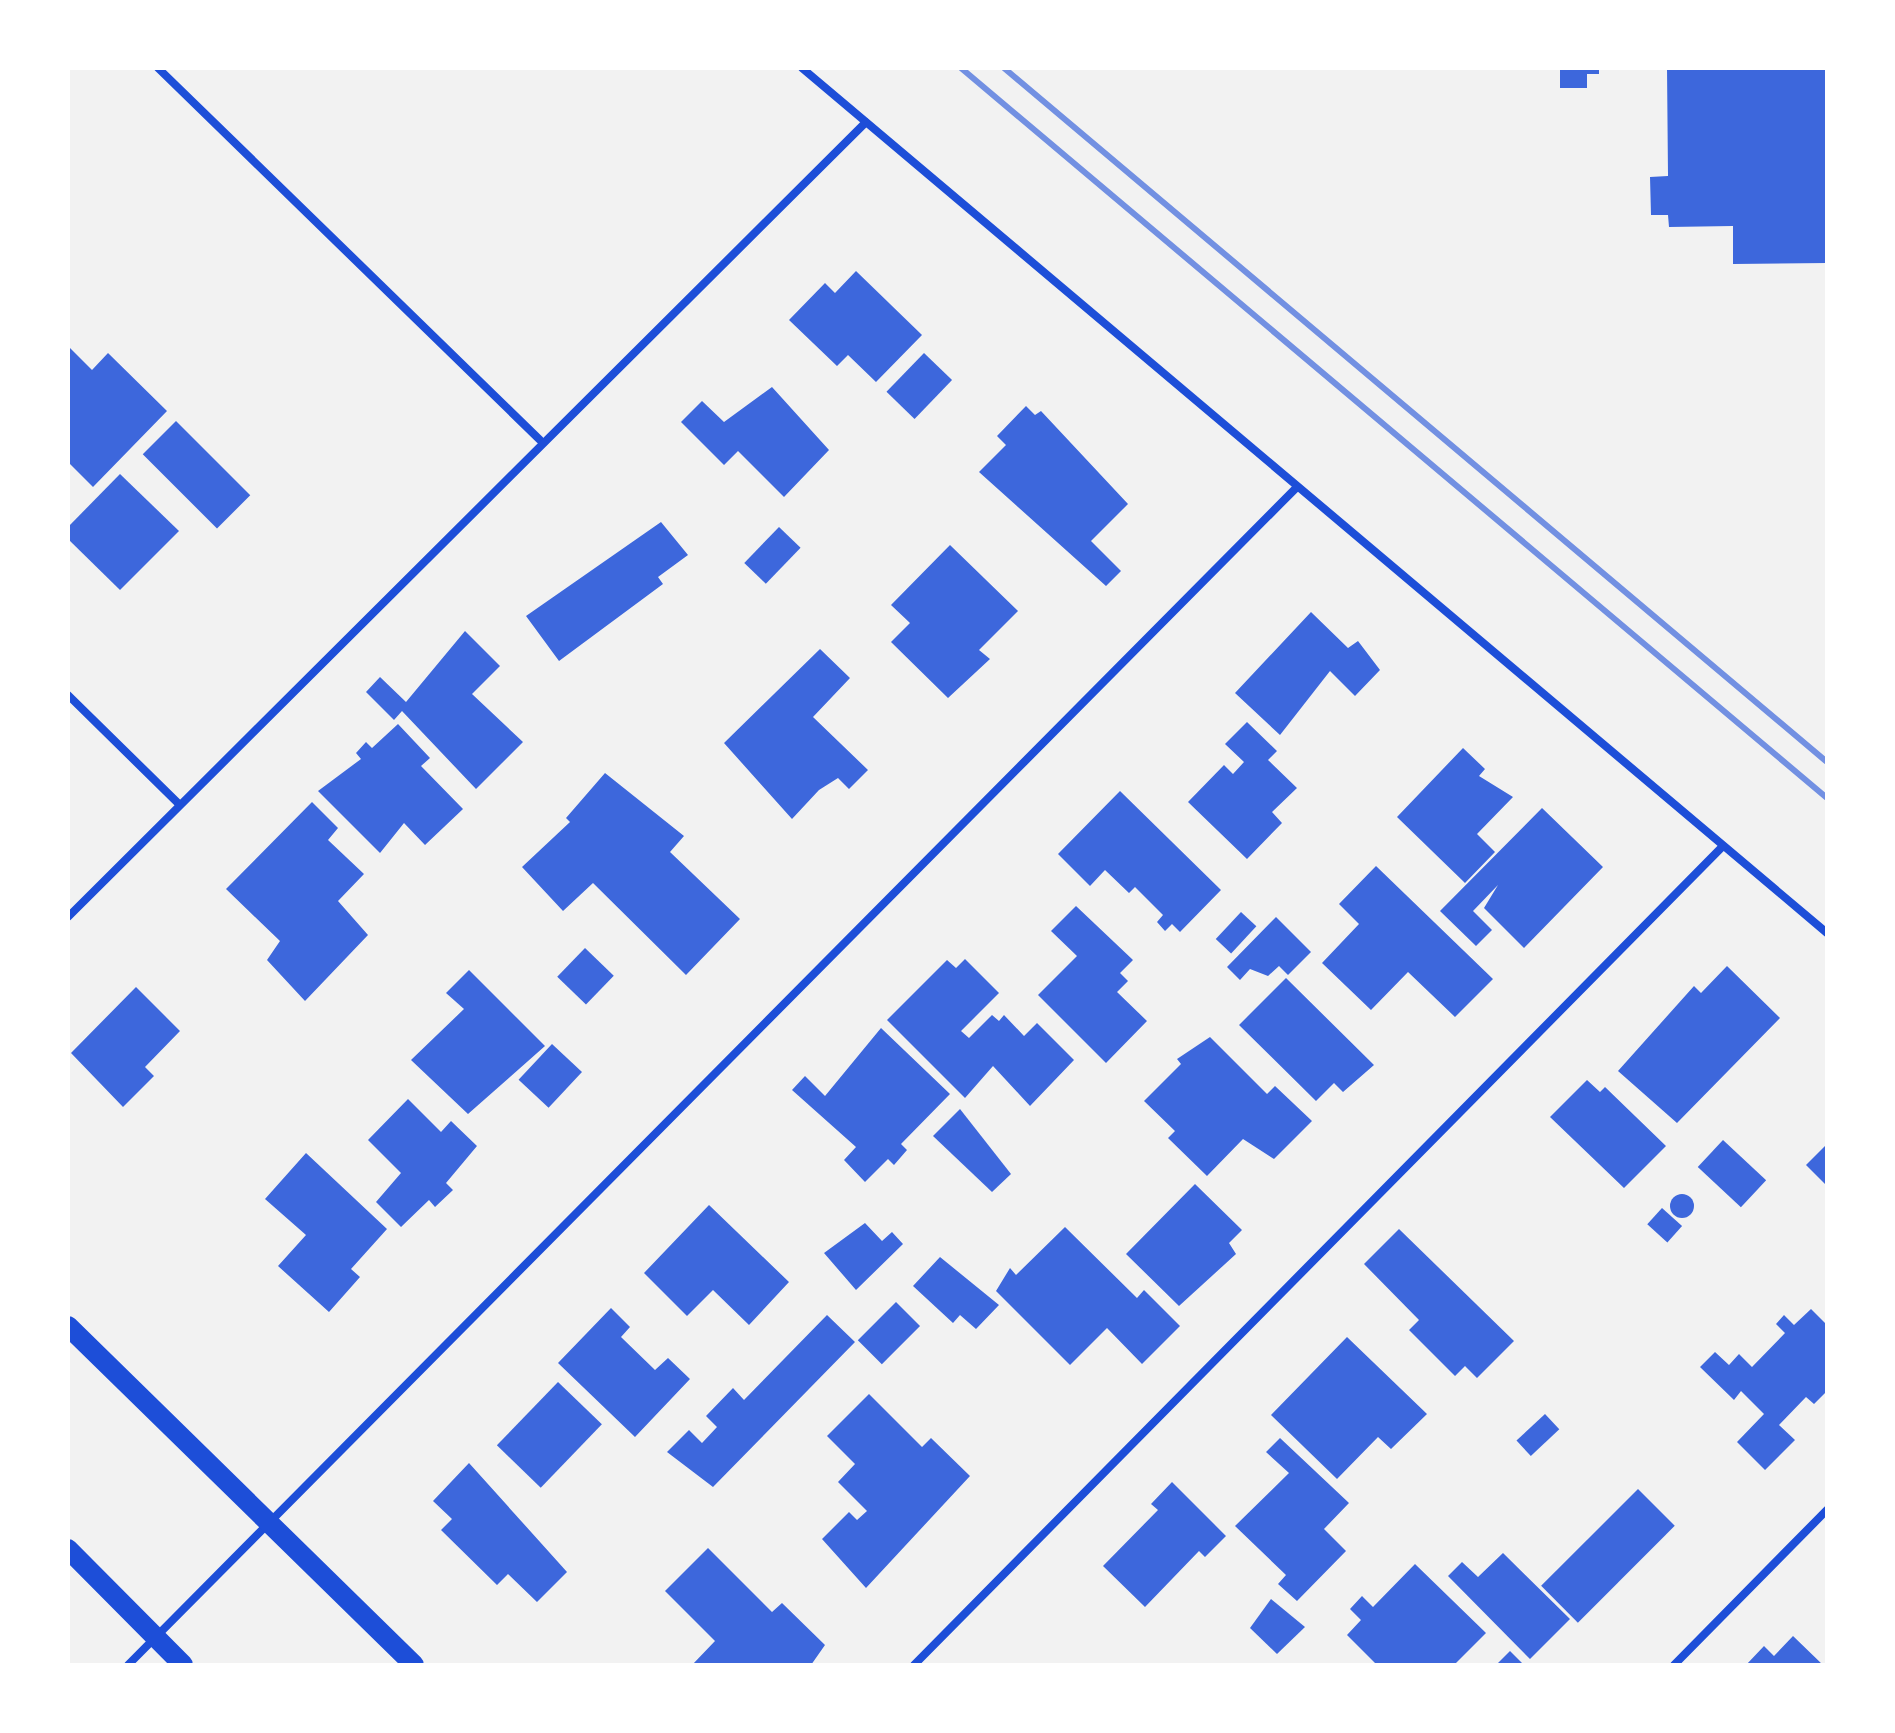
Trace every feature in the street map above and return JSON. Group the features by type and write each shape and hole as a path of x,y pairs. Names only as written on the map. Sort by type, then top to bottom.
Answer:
{"main road":[{"path":"68,1326 414,1665"},
{"path":"68,1549 183,1665"}],"street":[{"path":"158,68 540,440"},
{"path":"802,68 1295,489 1827,933"},
{"path":"68,917 540,440 866,122"},
{"path":"128,1665 273,1527 1295,489"},
{"path":"68,695 179,804"},
{"path":"914,1665 1723,846"},
{"path":"1674,1665 1827,1510"}],"building":[{"path":"1560,68 1599,68 1599,74 1587,74 1587,88 1560,88"},
{"path":"1667,68 1827,68 1827,263 1733,264 1733,226 1669,227 1668,215 1651,215 1650,177 1668,176"},
{"path":"856,271 922,335 876,382 848,355 837,366 789,320 825,283 835,293"},
{"path":"68,346 92,370 108,353 167,411 93,487 68,462"},
{"path":"924,353 952,380 915,419 886,392"},
{"path":"772,387 829,450 784,497 738,451 724,465 681,422 702,401 724,422"},
{"path":"1026,406 1035,415 1041,411 1128,504 1091,541 1121,571 1106,586 979,472 1006,445 997,436"},
{"path":"176,421 250,495 217,528 143,454"},
{"path":"120,474 179,531 120,590 68,539 68,527"},
{"path":"661,522 688,555 658,577 663,584 559,661 526,616"},
{"path":"779,527 801,548 766,584 744,563"},
{"path":"950,545 1018,611 979,650 990,659 948,698 891,642 910,623 891,605"},
{"path":"1311,612 1348,648 1358,641 1380,670 1355,696 1330,671 1280,735 1235,693"},
{"path":"465,631 500,666 472,694 523,742 476,789 402,711 394,720 366,692 380,677 406,702"},
{"path":"820,649 850,678 813,717 868,770 849,789 838,778 819,790 792,819 724,743"},
{"path":"1247,722 1277,751 1268,760 1297,788 1272,812 1282,823 1247,859 1188,802 1224,765 1233,774 1244,762 1225,744"},
{"path":"398,724 430,758 421,766 463,809 425,845 404,823 380,853 318,791 361,759 356,753 366,742 372,748"},
{"path":"1463,748 1485,769 1479,776 1513,797 1477,834 1495,852 1465,883 1397,817"},
{"path":"605,773 684,836 670,852 740,919 686,975 593,883 563,911 522,867 570,822 566,818"},
{"path":"1120,791 1221,890 1180,932 1172,924 1165,931 1157,922 1163,915 1135,887 1129,893 1105,870 1090,886 1058,854"},
{"path":"312,802 338,828 328,840 364,874 338,901 368,935 305,1001 267,960 280,941 226,889"},
{"path":"1542,808 1603,867 1524,948 1484,908 1498,885 1473,911 1492,930 1476,946 1440,911"},
{"path":"1376,866 1493,979 1455,1017 1408,972 1371,1010 1322,963 1359,924 1339,904"},
{"path":"1076,906 1133,960 1120,973 1128,981 1117,992 1147,1021 1106,1063 1038,995 1077,956 1051,931"},
{"path":"1241,912 1256,926 1231,953 1216,939"},
{"path":"1276,917 1311,952 1288,975 1279,966 1268,976 1250,969 1240,980 1227,967"},
{"path":"585,948 614,976 586,1005 557,977"},
{"path":"965,959 999,993 961,1031 969,1038 992,1015 999,1021 1004,1015 1024,1036 1037,1023 1074,1060 1030,1106 993,1066 965,1098 887,1020 947,960 956,968"},
{"path":"1727,966 1780,1018 1677,1123 1618,1071 1694,986 1701,993"},
{"path":"469,970 545,1046 468,1114 411,1060 464,1009 446,993"},
{"path":"1286,978 1374,1065 1343,1092 1334,1083 1316,1101 1239,1025"},
{"path":"136,987 180,1031 145,1067 154,1076 123,1107 71,1053"},
{"path":"881,1028 950,1094 901,1144 907,1150 894,1165 888,1159 865,1182 844,1160 856,1147 792,1090 805,1076 825,1096"},
{"path":"1210,1037 1267,1094 1275,1086 1312,1121 1274,1159 1243,1139 1207,1176 1168,1138 1175,1131 1144,1101 1181,1064 1177,1059"},
{"path":"552,1044 582,1072 549,1108 519,1080"},
{"path":"1587,1080 1600,1092 1605,1087 1666,1146 1624,1188 1550,1117"},
{"path":"408,1099 441,1132 451,1121 477,1146 446,1183 453,1190 435,1207 429,1200 401,1227 376,1202 401,1173 368,1140"},
{"path":"960,1109 1011,1174 992,1192 933,1136"},
{"path":"1723,1140 1766,1180 1741,1207 1698,1167"},
{"path":"1827,1144 1827,1186 1806,1165"},
{"path":"306,1153 387,1229 351,1269 360,1277 329,1312 278,1266 306,1235 265,1199"},
{"path":"1195,1184 1242,1230 1229,1243 1236,1254 1179,1306 1126,1254"},
{"path":"1682,1194 1693,1201 1694,1206 1687,1217 1682,1218 1671,1211 1670,1206 1677,1195"},
{"path":"709,1205 789,1282 749,1325 713,1290 687,1316 644,1273"},
{"path":"1662,1208 1682,1226 1667,1242 1647,1224"},
{"path":"865,1223 882,1241 892,1232 903,1244 856,1290 824,1253"},
{"path":"1065,1227 1137,1298 1144,1290 1180,1326 1142,1364 1107,1328 1070,1365 996,1291 1010,1268 1016,1275"},
{"path":"1399,1229 1514,1341 1477,1378 1465,1366 1455,1376 1409,1330 1419,1320 1364,1264"},
{"path":"940,1257 999,1305 976,1329 960,1315 953,1323 913,1286"},
{"path":"896,1302 920,1326 882,1364 858,1340"},
{"path":"611,1308 630,1327 621,1337 655,1370 668,1358 690,1379 635,1437 558,1363"},
{"path":"1811,1309 1827,1325 1827,1391 1814,1404 1806,1397 1779,1425 1795,1440 1765,1470 1737,1442 1764,1414 1741,1391 1734,1400 1700,1367 1715,1352 1729,1365 1739,1354 1752,1367 1785,1333 1776,1324 1784,1315 1794,1325"},
{"path":"827,1315 855,1342 713,1487 667,1452 689,1430 702,1443 717,1427 706,1416 733,1388 744,1400"},
{"path":"1347,1337 1427,1414 1391,1449 1378,1437 1337,1479 1271,1415"},
{"path":"558,1382 602,1424 541,1488 497,1445"},
{"path":"869,1394 922,1447 931,1438 970,1476 866,1588 822,1539 849,1512 857,1520 867,1511 838,1482 855,1464 827,1436"},
{"path":"1545,1414 1559,1429 1531,1456 1516,1441"},
{"path":"1280,1438 1349,1503 1324,1529 1346,1551 1297,1601 1278,1584 1286,1575 1235,1526 1289,1473 1266,1452"},
{"path":"469,1463 567,1572 537,1602 508,1574 497,1585 441,1530 452,1519 433,1501"},
{"path":"1172,1482 1226,1536 1205,1557 1199,1551 1145,1607 1103,1566 1158,1510 1151,1504"},
{"path":"1638,1489 1675,1526 1578,1623 1541,1586"},
{"path":"708,1548 772,1612 782,1603 825,1645 811,1665 692,1665 715,1641 665,1591"},
{"path":"1503,1553 1570,1619 1530,1659 1448,1576 1462,1562 1478,1577"},
{"path":"1415,1564 1486,1633 1454,1665 1377,1665 1347,1635 1361,1620 1350,1609 1362,1596 1373,1607"},
{"path":"1271,1599 1305,1627 1277,1654 1250,1628"},
{"path":"1793,1636 1823,1665 1746,1665 1764,1646 1774,1656"},
{"path":"1510,1651 1524,1665 1496,1665"}],"railway":[{"path":"961,68 1827,798"},
{"path":"1004,68 1827,762"}]}
